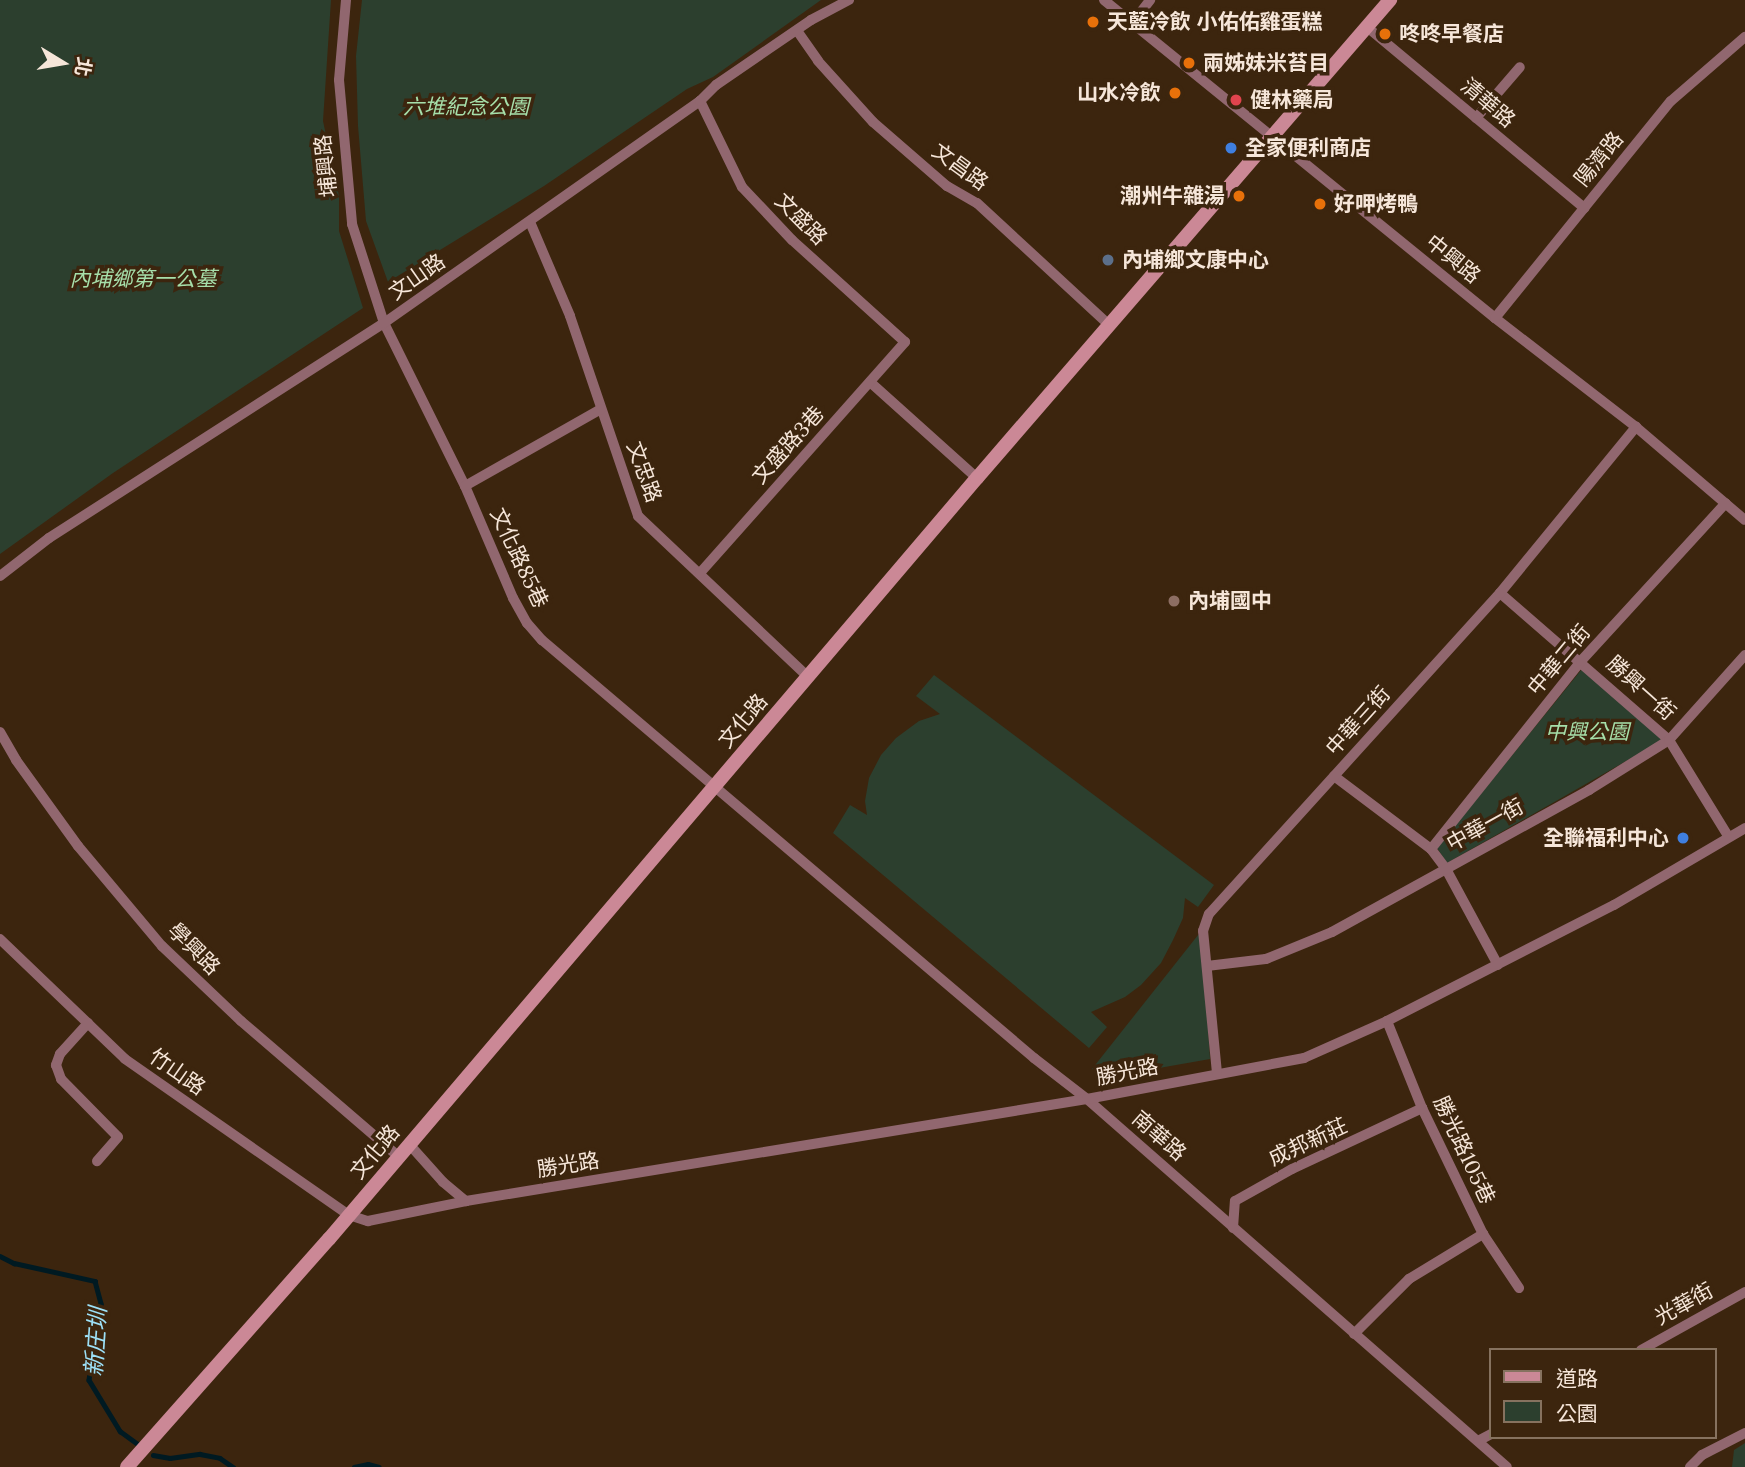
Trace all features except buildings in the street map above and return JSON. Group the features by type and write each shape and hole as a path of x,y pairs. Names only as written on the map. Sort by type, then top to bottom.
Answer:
{"street":[{"name":"埔興路","path":"346,0 339,80 348,194 352,224 384,323"},
{"name":"文山路","path":"0,576 49,538 384,323 700,101 716,85 798,32 811,20 849,0"},
{"name":"中興路","path":"1104,0 1495,318 1636,427 1745,520"},
{"path":"1133,22 1150,0"},
{"name":"文化路","path":"127,1467 399,1157 977,478 1391,0"},
{"name":"清華路","path":"1367,27 1584,208"},
{"name":"文昌路","path":"798,32 818,61 873,122 947,186 977,203 1109,325"},
{"name":"陽濟路","path":"1495,318 1671,101 1745,37"},
{"path":"1476,118 1520,67"},
{"name":"文盛路","path":"700,101 742,187 792,240 905,342"},
{"name":"文忠路","path":"530,222 570,316 638,516 808,677"},
{"name":"文化路85巷","path":"384,323 465,486 513,598 527,623 542,640 716,786"},
{"name":"文盛路3巷","path":"700,573 905,342"},
{"path":"870,382 977,478"},
{"path":"465,486 601,409"},
{"name":"中華三街","path":"1217,1073 1203,931 1209,914 1500,593 1636,427"},
{"name":"中華二街","path":"1431,849 1581,661 1726,503"},
{"name":"勝興一街","path":"1500,593 1669,740 1728,836"},
{"name":"中華一街","path":"1207,966 1266,959 1332,932 1589,790 1669,740 1745,655"},
{"name":"學興路","path":"0,732 16,760 78,846 162,946 241,1021 399,1157"},
{"path":"1334,776 1431,849 1446,869 1498,965"},
{"name":"南華路","path":"716,786 1034,1058 1087,1099 1507,1467"},
{"name":"勝光路","path":"349,1215 368,1221 466,1201 1087,1099 1304,1058 1387,1021 1614,905 1745,828"},
{"name":"竹山路","path":"0,939 125,1059 349,1215"},
{"name":"勝光路105巷","path":"1387,1021 1422,1108 1483,1234 1519,1288"},
{"path":"88,1023 60,1054 56,1065 61,1079 118,1137 97,1161"},
{"name":"成邦新莊","path":"1233,1228 1235,1201 1292,1169 1422,1108"},
{"path":"409,1144 443,1182 466,1201"},
{"path":"1354,1334 1409,1279 1483,1234"},
{"name":"光華街","path":"1645,1348 1745,1292"},
{"path":"1690,1467 1702,1455 1745,1433"},
{"path":"1478,1441 1490,1435"}],"green space":[{"name":"內埔鄉第一公墓","path":"0,0 331,0 323,121 339,196 339,231 363,308 113,473 0,554"},
{"name":"六堆紀念公園","path":"362,0 821,0 713,77 687,89 544,186 388,282 366,221 358,126 356,56"},
{"name":"中興公園","path":"1582,669 1663,740 1447,863 1437,848"},
{"path":"934,675 1214,885 1198,907 1185,898 1183,918 1173,940 1161,963 1141,985 1125,997 1091,1012 1107,1027 1089,1048 833,833 850,805 867,815 865,801 869,778 881,755 896,738 919,721 940,714 916,696"},
{"path":"1202,930 1210,1059 1114,1076 1092,1069"},
{"path":"1745,1443 1745,1467 1732,1467 1734,1450"}],"waterway":[{"name":"新庄圳","path":"0,1256 14,1263 95,1281 101,1304 89,1380 120,1431 138,1444"},
{"path":"153,1455 170,1458 200,1454 220,1458 233,1467"},
{"path":"354,1467 368,1464 379,1467"}],"place":[{"name":"天藍冷飲 小佑佑雞蛋糕","path":"1093,22"},
{"name":"咚咚早餐店","path":"1385,34"},
{"name":"兩姊妹米苔目","path":"1189,63"},
{"name":"山水冷飲","path":"1175,93"},
{"name":"健林藥局","path":"1236,100"},
{"name":"全家便利商店","path":"1231,148"},
{"name":"潮州牛雜湯","path":"1239,196"},
{"name":"好呷烤鴨","path":"1320,204"},
{"name":"內埔鄉文康中心","path":"1108,260"},
{"name":"內埔國中","path":"1174,601"},
{"name":"全聯福利中心","path":"1683,838"}]}
